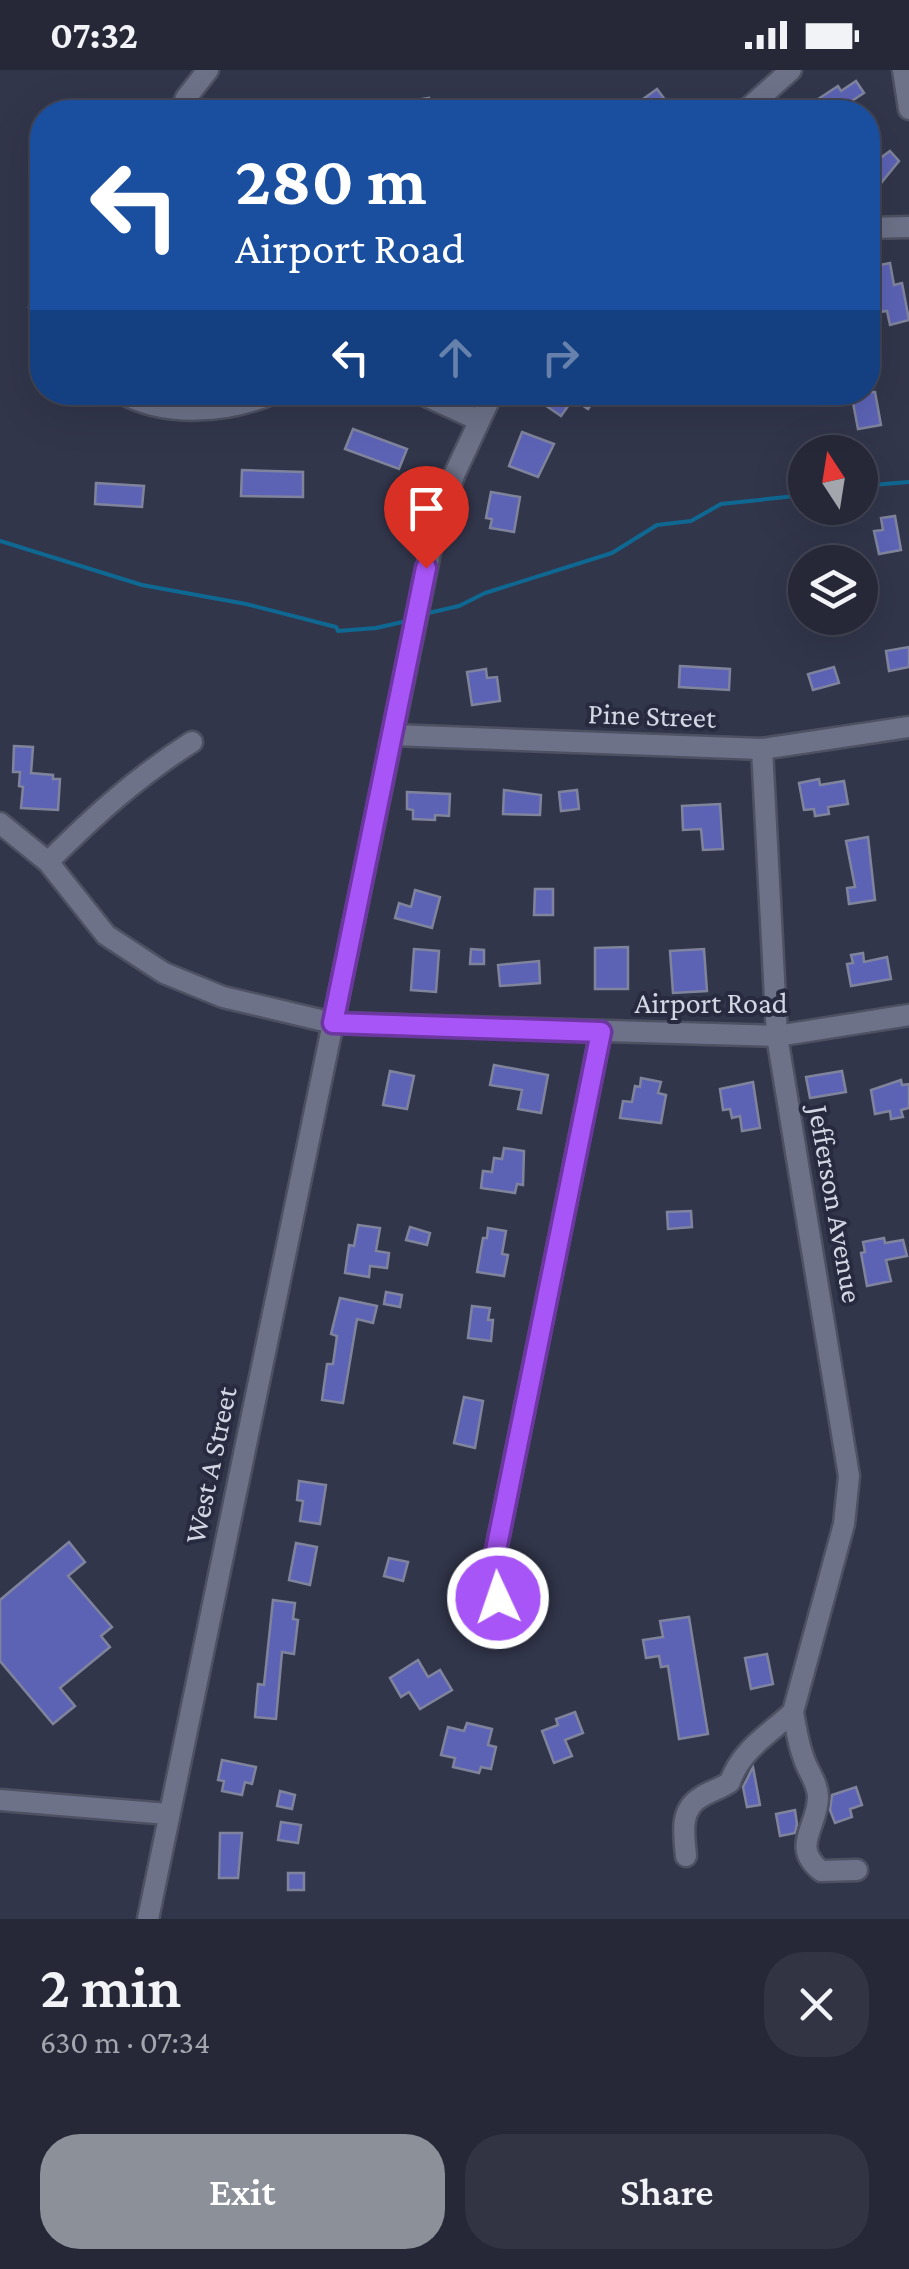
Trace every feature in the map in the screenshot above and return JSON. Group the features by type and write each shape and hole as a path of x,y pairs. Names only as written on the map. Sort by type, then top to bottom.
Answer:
{"street":[{"path":"185,100 208,70"},
{"path":"757,100 790,70"},
{"path":"903,70 909,109"},
{"path":"880,227 909,226"},
{"path":"162,405 203,411 232,405"},
{"path":"445,405 478,420"},
{"name":"West A Street","path":"148,1919 435,530 486,405"},
{"name":"Pine Street","path":"392,735 762,748 909,727"},
{"path":"48,862 108,803 149,769 192,742"},
{"name":"Jefferson Avenue","path":"762,748 777,1036 849,1476 844,1524 793,1712"},
{"name":"Airport Road","path":"0,823 48,862 106,935 164,974 223,998 333,1023 777,1036 909,1016"},
{"path":"506,1622 491,1575 601,1032"},
{"path":"686,1856 686,1810 699,1797 730,1782 736,1765 749,1748 793,1712"},
{"path":"793,1712 797,1738 816,1782 818,1798 806,1844 810,1862 821,1871 857,1870"},
{"path":"0,1800 168,1814"}],"building":[{"path":"856,81 864,93 853,100 817,100 838,86 841,91"},
{"path":"657,89 665,100 642,100"},
{"path":"890,151 899,161 880,184 880,158"},
{"path":"890,263 894,285 902,283 909,320 890,325 887,311 880,312 880,265"},
{"path":"545,405 569,405 561,416"},
{"path":"853,405 877,405 881,425 858,429"},
{"path":"353,429 407,449 399,469 345,449"},
{"path":"522,432 554,444 538,477 509,466"},
{"path":"242,470 303,472 303,497 241,496"},
{"path":"96,483 144,486 142,507 95,504"},
{"path":"491,492 520,497 514,532 490,528 492,519 486,518"},
{"path":"895,516 901,550 879,554 874,531 883,530 881,518"},
{"path":"909,647 909,667 889,671 886,651"},
{"path":"680,666 730,669 729,690 679,687"},
{"path":"834,667 839,683 813,690 808,674"},
{"path":"486,669 487,678 497,677 500,701 472,705 467,672"},
{"path":"14,746 33,747 31,773 60,779 58,810 21,808 23,787 19,786 20,772 13,772"},
{"path":"819,779 820,785 844,781 848,804 828,807 829,814 815,816 814,809 804,810 799,783"},
{"path":"504,790 541,795 540,815 503,814"},
{"path":"577,790 579,809 561,811 559,792"},
{"path":"407,792 450,794 449,816 413,819 413,810 407,809"},
{"path":"720,804 723,849 703,850 701,829 683,830 682,806"},
{"path":"868,837 875,900 849,904 847,888 855,887 846,841"},
{"path":"535,889 553,889 553,915 534,915"},
{"path":"415,890 440,897 432,928 395,918 399,903 411,907"},
{"path":"628,947 628,989 595,989 595,948"},
{"path":"414,949 439,951 436,992 411,990"},
{"path":"471,949 484,950 484,964 470,964"},
{"path":"704,949 707,991 673,993 670,951"},
{"path":"863,953 864,962 887,957 891,979 851,986 847,964 853,963 851,955"},
{"path":"539,961 540,983 500,986 498,965"},
{"path":"494,1065 548,1075 541,1113 518,1109 522,1090 490,1085"},
{"path":"390,1071 414,1076 407,1109 383,1105"},
{"path":"842,1071 846,1092 810,1098 806,1077"},
{"path":"641,1078 661,1082 658,1093 666,1095 661,1123 620,1118 623,1101 632,1102"},
{"path":"901,1080 902,1085 909,1084 909,1108 901,1110 903,1117 891,1119 890,1111 875,1114 871,1090"},
{"path":"753,1082 760,1128 742,1131 740,1116 732,1118 730,1109 723,1110 720,1089"},
{"path":"504,1148 524,1151 523,1185 517,1184 515,1193 481,1188 483,1171 492,1172 494,1158 502,1159"},
{"path":"691,1211 692,1227 668,1229 667,1212"},
{"path":"358,1225 380,1228 376,1251 389,1253 387,1268 370,1266 369,1277 345,1273 349,1245 354,1246"},
{"path":"410,1227 430,1233 427,1245 406,1240"},
{"path":"488,1228 506,1231 502,1254 508,1255 504,1276 477,1272"},
{"path":"884,1238 885,1243 903,1240 907,1256 886,1260 891,1281 867,1286 863,1242"},
{"path":"386,1292 402,1295 400,1307 384,1304"},
{"path":"340,1298 377,1306 373,1323 357,1319 343,1403 322,1400 327,1364 333,1364 337,1336 331,1334"},
{"path":"472,1306 490,1308 491,1341 468,1338"},
{"path":"464,1397 483,1401 475,1448 454,1443"},
{"path":"299,1481 326,1485 320,1524 300,1521 303,1501 297,1500"},
{"path":"69,1542 85,1562 68,1576 112,1627 101,1636 110,1647 60,1688 75,1706 53,1724 0,1661 0,1600"},
{"path":"296,1543 317,1547 310,1585 289,1580"},
{"path":"389,1558 408,1562 403,1581 384,1576"},
{"path":"273,1600 295,1603 293,1619 298,1620 294,1654 282,1652 276,1719 255,1717 258,1684 264,1685"},
{"path":"689,1617 708,1734 679,1739 668,1666 661,1667 659,1656 646,1658 643,1640 663,1637 660,1621"},
{"path":"767,1654 773,1684 751,1689 745,1658"},
{"path":"418,1660 428,1677 440,1670 452,1690 420,1709 409,1692 401,1697 390,1678"},
{"path":"575,1712 583,1733 565,1740 572,1756 554,1763 542,1731 558,1725 556,1719"},
{"path":"467,1723 492,1729 488,1745 496,1747 491,1769 481,1767 479,1773 453,1767 455,1758 441,1755 448,1727 464,1731"},
{"path":"222,1760 256,1767 252,1784 245,1782 242,1795 222,1791 224,1781 218,1780"},
{"path":"753,1767 760,1805 747,1807 743,1787"},
{"path":"856,1787 862,1805 850,1809 852,1817 835,1823 830,1810 832,1795"},
{"path":"280,1791 295,1795 292,1809 277,1806"},
{"path":"795,1810 795,1833 780,1836 776,1814"},
{"path":"281,1822 301,1825 298,1843 278,1840"},
{"path":"220,1833 242,1833 238,1878 219,1878"},
{"path":"288,1873 304,1873 304,1890 288,1890"}],"waterway":[{"path":"878,485 909,482"},
{"path":"424,614 459,606 485,593 612,553 657,525 691,521 721,504 788,497"},
{"path":"0,541 142,585 246,604 336,627 338,631 407,621"}],"route":[{"path":"426,568 333,1023 601,1032 491,1575 498,1598"}]}
